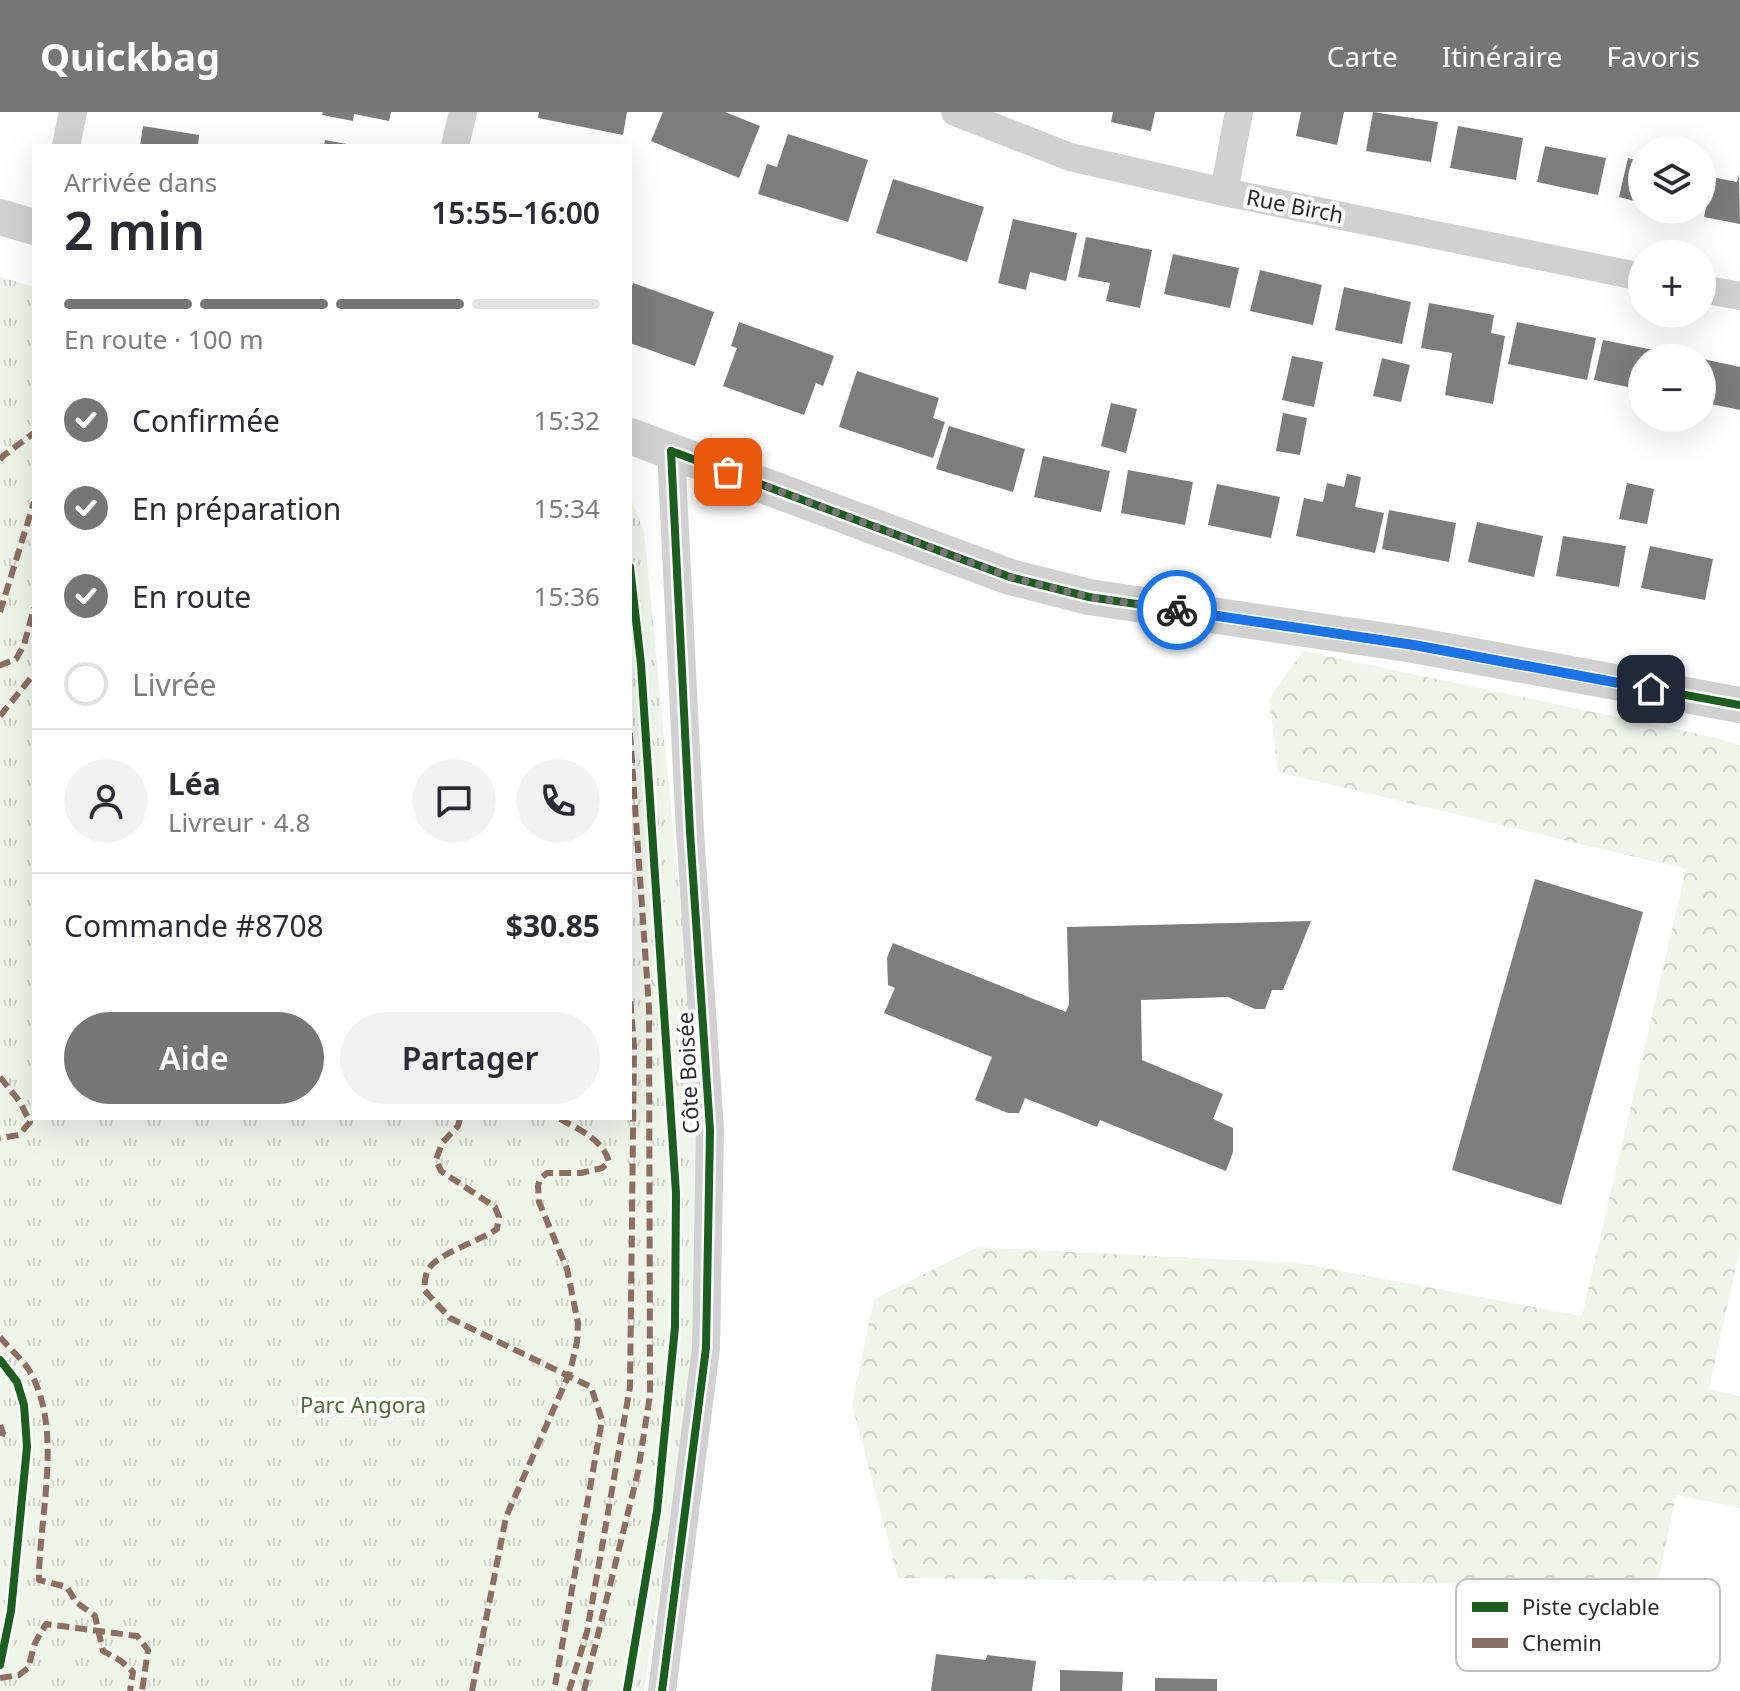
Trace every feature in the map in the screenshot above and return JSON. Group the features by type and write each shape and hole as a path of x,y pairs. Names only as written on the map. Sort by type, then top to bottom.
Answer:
{"street":[{"path":"66,144 73,112"},
{"path":"455,144 463,112"},
{"name":"Rue Birch","path":"955,112 1070,157 1224,192 1628,274"},
{"path":"1224,192 1239,112"},
{"path":"0,217 32,226"},
{"path":"1716,292 1740,296"},
{"path":"632,437 1010,577 1089,597 1414,645 1740,705"},
{"name":"Côte Boisée","path":"662,1691 706,1348 710,1130 690,832 671,451"}],"green space":[{"name":"Parc Angora","path":"0,277 32,286 32,1120 632,1120 632,502 644,531 695,1052 701,1171 696,1338 644,1691 0,1691"},
{"path":"1303,651 1740,745 1740,1249 1709,1389 1740,1396 1740,1508 1676,1495 1658,1579 1456,1579 1456,1584 898,1578 852,1405 874,1299 978,1247 1299,1263 1582,1316 1686,869 1278,772 1269,699"}],"building":[{"path":"323,112 391,112 389,121 354,114 353,121 322,115"},
{"path":"539,112 627,112 623,135 538,118"},
{"path":"663,112 725,112 760,126 739,178 651,141"},
{"path":"1113,112 1155,112 1151,131 1111,122"},
{"path":"1301,112 1344,112 1337,145 1296,136"},
{"path":"1373,112 1438,122 1431,162 1366,151"},
{"path":"143,126 199,135 198,144 140,144"},
{"path":"1458,126 1523,138 1516,180 1450,168"},
{"path":"788,134 868,160 848,222 758,194 767,164 777,167"},
{"path":"325,140 347,144 324,144"},
{"path":"1545,146 1606,158 1598,195 1537,182"},
{"path":"1628,158 1628,199 1619,197"},
{"path":"1739,174 1740,224 1716,219 1716,178 1737,182"},
{"path":"893,179 984,207 967,262 876,233"},
{"path":"1013,219 1077,233 1066,281 1030,272 1026,290 998,283"},
{"path":"1086,237 1152,250 1140,308 1106,301 1110,283 1078,277"},
{"path":"1173,254 1239,268 1230,308 1164,294"},
{"path":"1260,270 1322,285 1313,325 1250,311"},
{"path":"633,283 714,312 695,366 632,344"},
{"path":"1344,287 1411,302 1402,344 1335,330"},
{"path":"1429,303 1494,315 1491,333 1505,336 1493,404 1445,395 1452,353 1421,348"},
{"path":"739,322 834,356 823,386 816,383 804,415 723,386 737,348 731,346"},
{"path":"1517,322 1596,338 1587,380 1508,364"},
{"path":"1603,340 1628,345 1628,387 1594,380"},
{"path":"1292,356 1323,362 1314,407 1282,400"},
{"path":"1382,358 1410,365 1401,402 1373,396"},
{"path":"1716,362 1740,367 1740,410 1716,405"},
{"path":"857,371 939,398 933,418 945,422 933,458 839,427"},
{"path":"1111,403 1137,409 1126,453 1101,446"},
{"path":"1283,413 1307,418 1300,455 1276,451"},
{"path":"949,426 1025,449 1013,492 936,469"},
{"path":"1043,456 1110,471 1101,512 1034,497"},
{"path":"1128,470 1193,482 1185,525 1121,513"},
{"path":"1347,474 1361,477 1355,507 1384,513 1375,553 1296,536 1304,498 1323,502 1327,483 1344,487"},
{"path":"1627,483 1654,489 1647,524 1619,519"},
{"path":"1217,484 1280,497 1271,538 1208,525"},
{"path":"1389,510 1456,523 1449,562 1382,549"},
{"path":"1477,522 1543,536 1534,577 1468,562"},
{"path":"1563,536 1626,546 1619,587 1556,576"},
{"path":"1650,546 1713,559 1705,600 1641,588"},
{"path":"1535,879 1643,912 1561,1205 1452,1170"},
{"path":"1311,921 1283,990 1272,990 1265,1009 1255,1009 1228,997 1141,1000 1142,1060 1223,1094 1213,1119 1233,1128 1233,1152 1226,1171 1100,1120 1097,1127 1025,1098 1019,1113 1008,1113 975,1100 992,1057 884,1013 895,988 888,985 887,958 893,943 1066,1012 1069,1004 1067,927"},
{"path":"936,1654 986,1660 987,1655 1036,1661 1032,1691 931,1691"},
{"path":"1060,1670 1123,1672 1122,1691 1060,1691"},
{"path":"1155,1678 1217,1679 1217,1691 1155,1691"}],"marked path":[{"path":"0,460 32,434"},
{"path":"0,612 32,508"},
{"path":"0,663 16,659 24,645 32,615"},
{"path":"0,716 32,676"},
{"path":"584,1691 638,1472 650,1395 649,1008 632,762"},
{"path":"569,1691 587,1632 630,1387 632,1022"},
{"path":"0,1077 20,1102 30,1122 19,1135 0,1138"},
{"path":"460,1120 458,1126 442,1143 436,1160 441,1171 495,1207 499,1217 497,1229 433,1264 426,1274 424,1290 450,1318 591,1387 602,1420 554,1691"},
{"path":"472,1691 506,1517 570,1372 577,1342 578,1323 567,1269 539,1202 538,1186 547,1173 581,1173 602,1168 609,1162 596,1141 562,1120"},
{"path":"0,1337 29,1370 45,1418 48,1445 39,1580 67,1587 76,1602 95,1616 103,1651 133,1672 130,1691"},
{"path":"0,1425 3,1433 0,1441"},
{"path":"0,1678 19,1675 28,1668 35,1643 46,1624 137,1636 148,1650 142,1691"}],"cycle path":[{"path":"671,451 1010,577 1089,597 1414,645 1740,705"},
{"path":"662,1691 706,1348 710,1130 690,832 671,451"},
{"path":"627,1691 657,1511 675,1327 676,1193 641,664 632,585"},
{"path":"0,1360 17,1382 24,1405 27,1447 11,1611 0,1665"}],"way so far":[{"path":"728,472 1010,577 1089,597 1177,610"}],"route":[{"path":"1177,610 1414,645 1651,689"}]}
